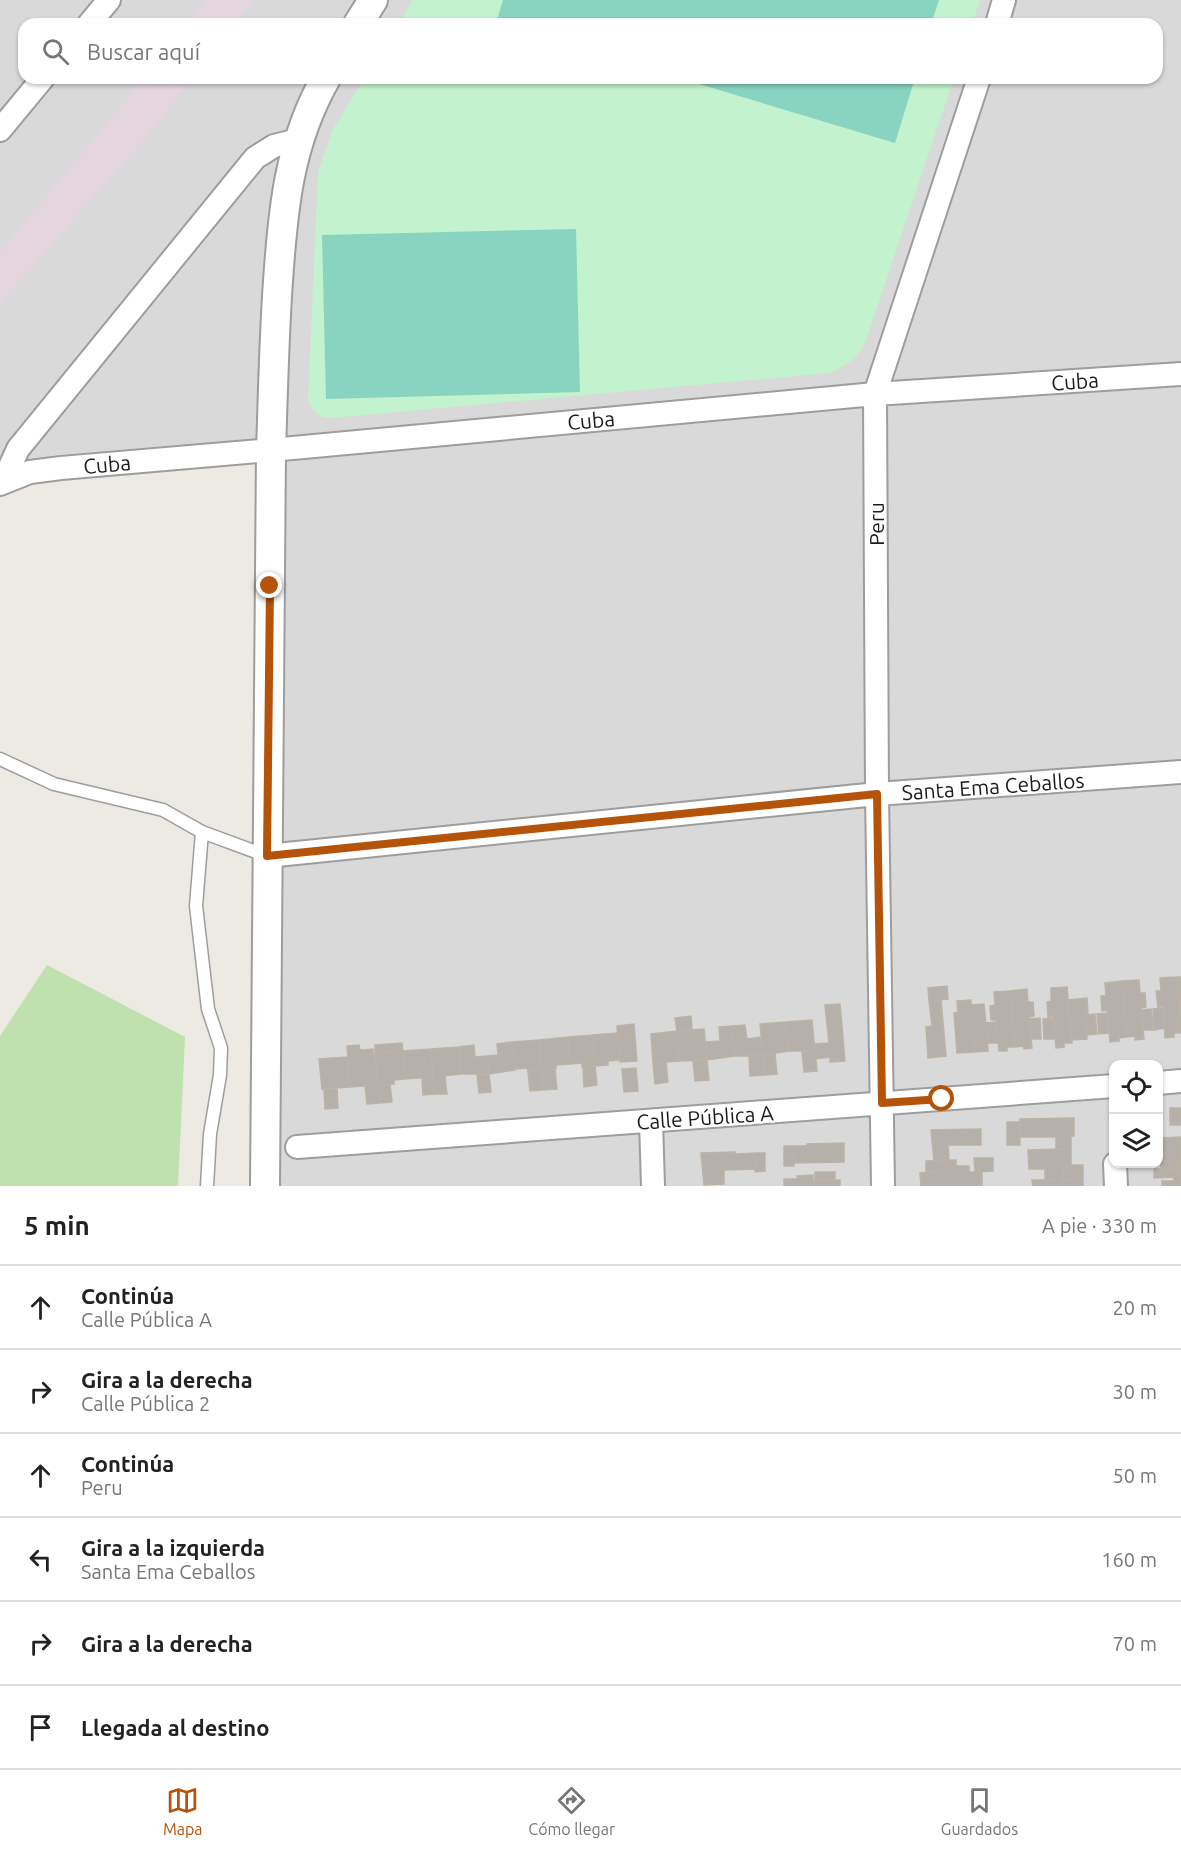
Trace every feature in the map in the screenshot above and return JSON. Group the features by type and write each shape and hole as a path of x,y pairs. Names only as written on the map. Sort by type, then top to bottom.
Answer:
{"street":[{"path":"94,18 109,0"},
{"path":"362,18 373,0"},
{"path":"999,18 1004,0"},
{"path":"0,130 39,84"},
{"path":"265,1186 274,335 283,211 298,140 323,84"},
{"name":"Peru","path":"883,1186 877,794 875,394 977,84"},
{"path":"2,483 18,449 255,159 274,147 298,140"},
{"name":"Cuba","path":"2,483 30,472 61,468 875,394 1181,374"},
{"name":"Santa Ema Ceballos","path":"267,856 877,794 1181,772"},
{"path":"1163,1083 1181,1081"},
{"name":"Calle Pública A","path":"297,1147 1109,1086"},
{"path":"651,1121 652,1186"},
{"path":"1115,1168 1116,1186"}],"lane":[{"path":"0,759 54,784 163,810 202,832 267,856"},
{"path":"202,832 196,906 208,1009 221,1048 220,1075 210,1134 207,1186"}],"shaded area":[{"path":"0,0 1181,0 1181,1186 253,1186 256,439 54,455 0,477"},
{"path":"205,0 254,0 240,18 191,18"},
{"path":"503,0 939,0 933,18 498,18"},
{"path":"139,84 188,84 143,141 0,303 0,252"},
{"path":"699,84 913,84 895,143"},
{"path":"576,229 580,392 326,399 322,235"}],"green space":[{"path":"413,0 980,0 974,18 402,18"},
{"path":"361,84 952,84 864,346 853,359 840,368 829,373 331,418 316,413 308,400 318,172 332,131"},
{"path":"47,965 185,1037 178,1186 0,1186 0,1036"}],"building":[{"path":"1177,977 1181,1033 1174,1033 1174,1037 1165,1038 1163,1006 1158,1007 1156,991 1161,991 1160,978"},
{"path":"1177,977 1181,977 1181,1025"},
{"path":"1139,980 1140,993 1145,993 1146,1007 1141,1008 1144,1039 1135,1040 1135,1036 1127,1037 1122,981"},
{"path":"1122,981 1127,1037 1110,1042 1107,1010 1102,1011 1101,996 1106,996 1105,983"},
{"path":"947,986 948,999 929,1001 928,988"},
{"path":"1067,987 1072,1043 1064,1043 1064,1047 1056,1048 1053,1016 1048,1017 1047,1002 1051,1001 1051,988"},
{"path":"1027,989 1028,1002 1033,1002 1034,1016 1029,1017 1032,1048 1024,1049 1023,1046 1015,1047 1010,991"},
{"path":"1010,991 1015,1047 1007,1047 1007,1051 999,1051 996,1020 991,1020 990,1006 995,1005 994,992"},
{"path":"1087,998 1088,1013 1085,1014 1087,1039 1072,1040 1068,1000"},
{"path":"941,1000 946,1056 928,1058 926,1027 932,1026 929,1001"},
{"path":"971,1000 971,1005 984,1004 987,1034 974,1035 975,1052 957,1053 954,1013 958,1012 957,1001"},
{"path":"840,1004 845,1061 830,1062 830,1057 816,1059 814,1044 829,1043 825,1005"},
{"path":"1163,1008 1165,1028 1154,1030 1153,1009"},
{"path":"1151,1009 1153,1030 1143,1030 1141,1010"},
{"path":"1107,1013 1109,1033 1099,1034 1097,1014"},
{"path":"1095,1014 1097,1034 1086,1035 1085,1015"},
{"path":"691,1016 692,1030 677,1031 675,1018"},
{"path":"1040,1018 1041,1039 1031,1039 1030,1019"},
{"path":"1053,1018 1055,1039 1044,1039 1043,1019"},
{"path":"812,1020 815,1051 788,1051 785,1022"},
{"path":"785,1022 788,1051 763,1055 760,1024"},
{"path":"996,1022 998,1043 988,1043 986,1023"},
{"path":"634,1024 637,1061 620,1062 617,1026"},
{"path":"745,1025 747,1039 761,1037 763,1055 734,1056 732,1026"},
{"path":"732,1026 734,1056 707,1060 705,1042 720,1041 719,1027"},
{"path":"704,1029 707,1060 679,1061 677,1031"},
{"path":"677,1031 679,1061 653,1063 651,1034"},
{"path":"618,1033 620,1060 608,1061 608,1065 595,1066 593,1035"},
{"path":"987,1034 988,1051 975,1052 974,1035"},
{"path":"593,1035 595,1066 582,1067 582,1063 570,1064 568,1037"},
{"path":"568,1037 570,1064 556,1065 556,1069 542,1070 539,1040"},
{"path":"539,1040 542,1070 528,1072 527,1068 515,1069 512,1042"},
{"path":"512,1042 515,1070 489,1074 487,1056 498,1055 497,1044"},
{"path":"402,1043 403,1051 375,1053 375,1045"},
{"path":"359,1045 360,1050 373,1049 378,1085 350,1087 347,1046"},
{"path":"474,1045 475,1057 487,1056 489,1074 461,1074 459,1047"},
{"path":"459,1047 461,1074 433,1077 431,1049"},
{"path":"431,1049 433,1077 405,1079 403,1051"},
{"path":"403,1051 405,1079 394,1080 394,1084 378,1085 375,1053"},
{"path":"815,1051 817,1071 804,1072 802,1052"},
{"path":"775,1054 777,1074 765,1075 763,1055"},
{"path":"763,1055 765,1075 750,1076 749,1056"},
{"path":"347,1057 350,1087 322,1089 319,1059"},
{"path":"707,1060 709,1080 695,1081 693,1061"},
{"path":"666,1062 668,1082 655,1084 653,1063"},
{"path":"595,1066 597,1085 584,1087 583,1067"},
{"path":"636,1068 638,1091 624,1092 622,1069"},
{"path":"555,1069 557,1089 543,1090 542,1070"},
{"path":"542,1070 543,1090 530,1091 528,1072"},
{"path":"489,1074 491,1092 479,1093 477,1075"},
{"path":"445,1076 447,1094 435,1094 433,1077"},
{"path":"433,1077 435,1094 423,1095 422,1078"},
{"path":"390,1084 392,1102 379,1103 378,1085"},
{"path":"378,1085 379,1103 367,1104 365,1086"},
{"path":"324,1089 337,1089 338,1108 325,1109"},
{"path":"1170,1108 1181,1108 1181,1125 1170,1125"},
{"path":"1074,1118 1071,1149 1056,1150 1056,1137 1020,1137 1020,1119"},
{"path":"1007,1122 1020,1122 1020,1145 1007,1145"},
{"path":"981,1129 981,1145 948,1145 949,1160 934,1161 931,1130"},
{"path":"1181,1137 1181,1168 1176,1169 1176,1154 1163,1154 1163,1138"},
{"path":"844,1143 844,1162 794,1163 794,1146"},
{"path":"784,1146 794,1146 794,1166 784,1166"},
{"path":"1071,1149 1071,1165 1063,1165 1063,1180 1045,1180 1045,1169 1029,1169 1028,1150"},
{"path":"735,1152 735,1154 755,1153 755,1169 724,1170 724,1184 704,1185 701,1153"},
{"path":"755,1153 765,1153 765,1171 755,1172"},
{"path":"1163,1154 1176,1154 1176,1169 1161,1169 1163,1168"},
{"path":"974,1158 993,1158 993,1171 975,1172"},
{"path":"956,1160 956,1166 969,1166 969,1172 982,1172 982,1186 921,1186 920,1173 933,1172 926,1171 926,1161"},
{"path":"1063,1165 1083,1165 1083,1179 1063,1180"},
{"path":"1181,1168 1181,1186 1162,1186 1162,1181 1174,1181 1173,1169"},
{"path":"1154,1169 1173,1169 1173,1177 1154,1178"},
{"path":"815,1172 835,1172 835,1180 815,1180"},
{"path":"813,1175 813,1181 840,1180 840,1186 784,1186 784,1179 798,1179 797,1176"},
{"path":"1083,1179 1083,1186 1063,1186 1063,1180"},
{"path":"1032,1180 1063,1180 1063,1186 1033,1186"}],"route":[{"path":"270,586 267,856 877,794 882,1103 942,1099"}]}
